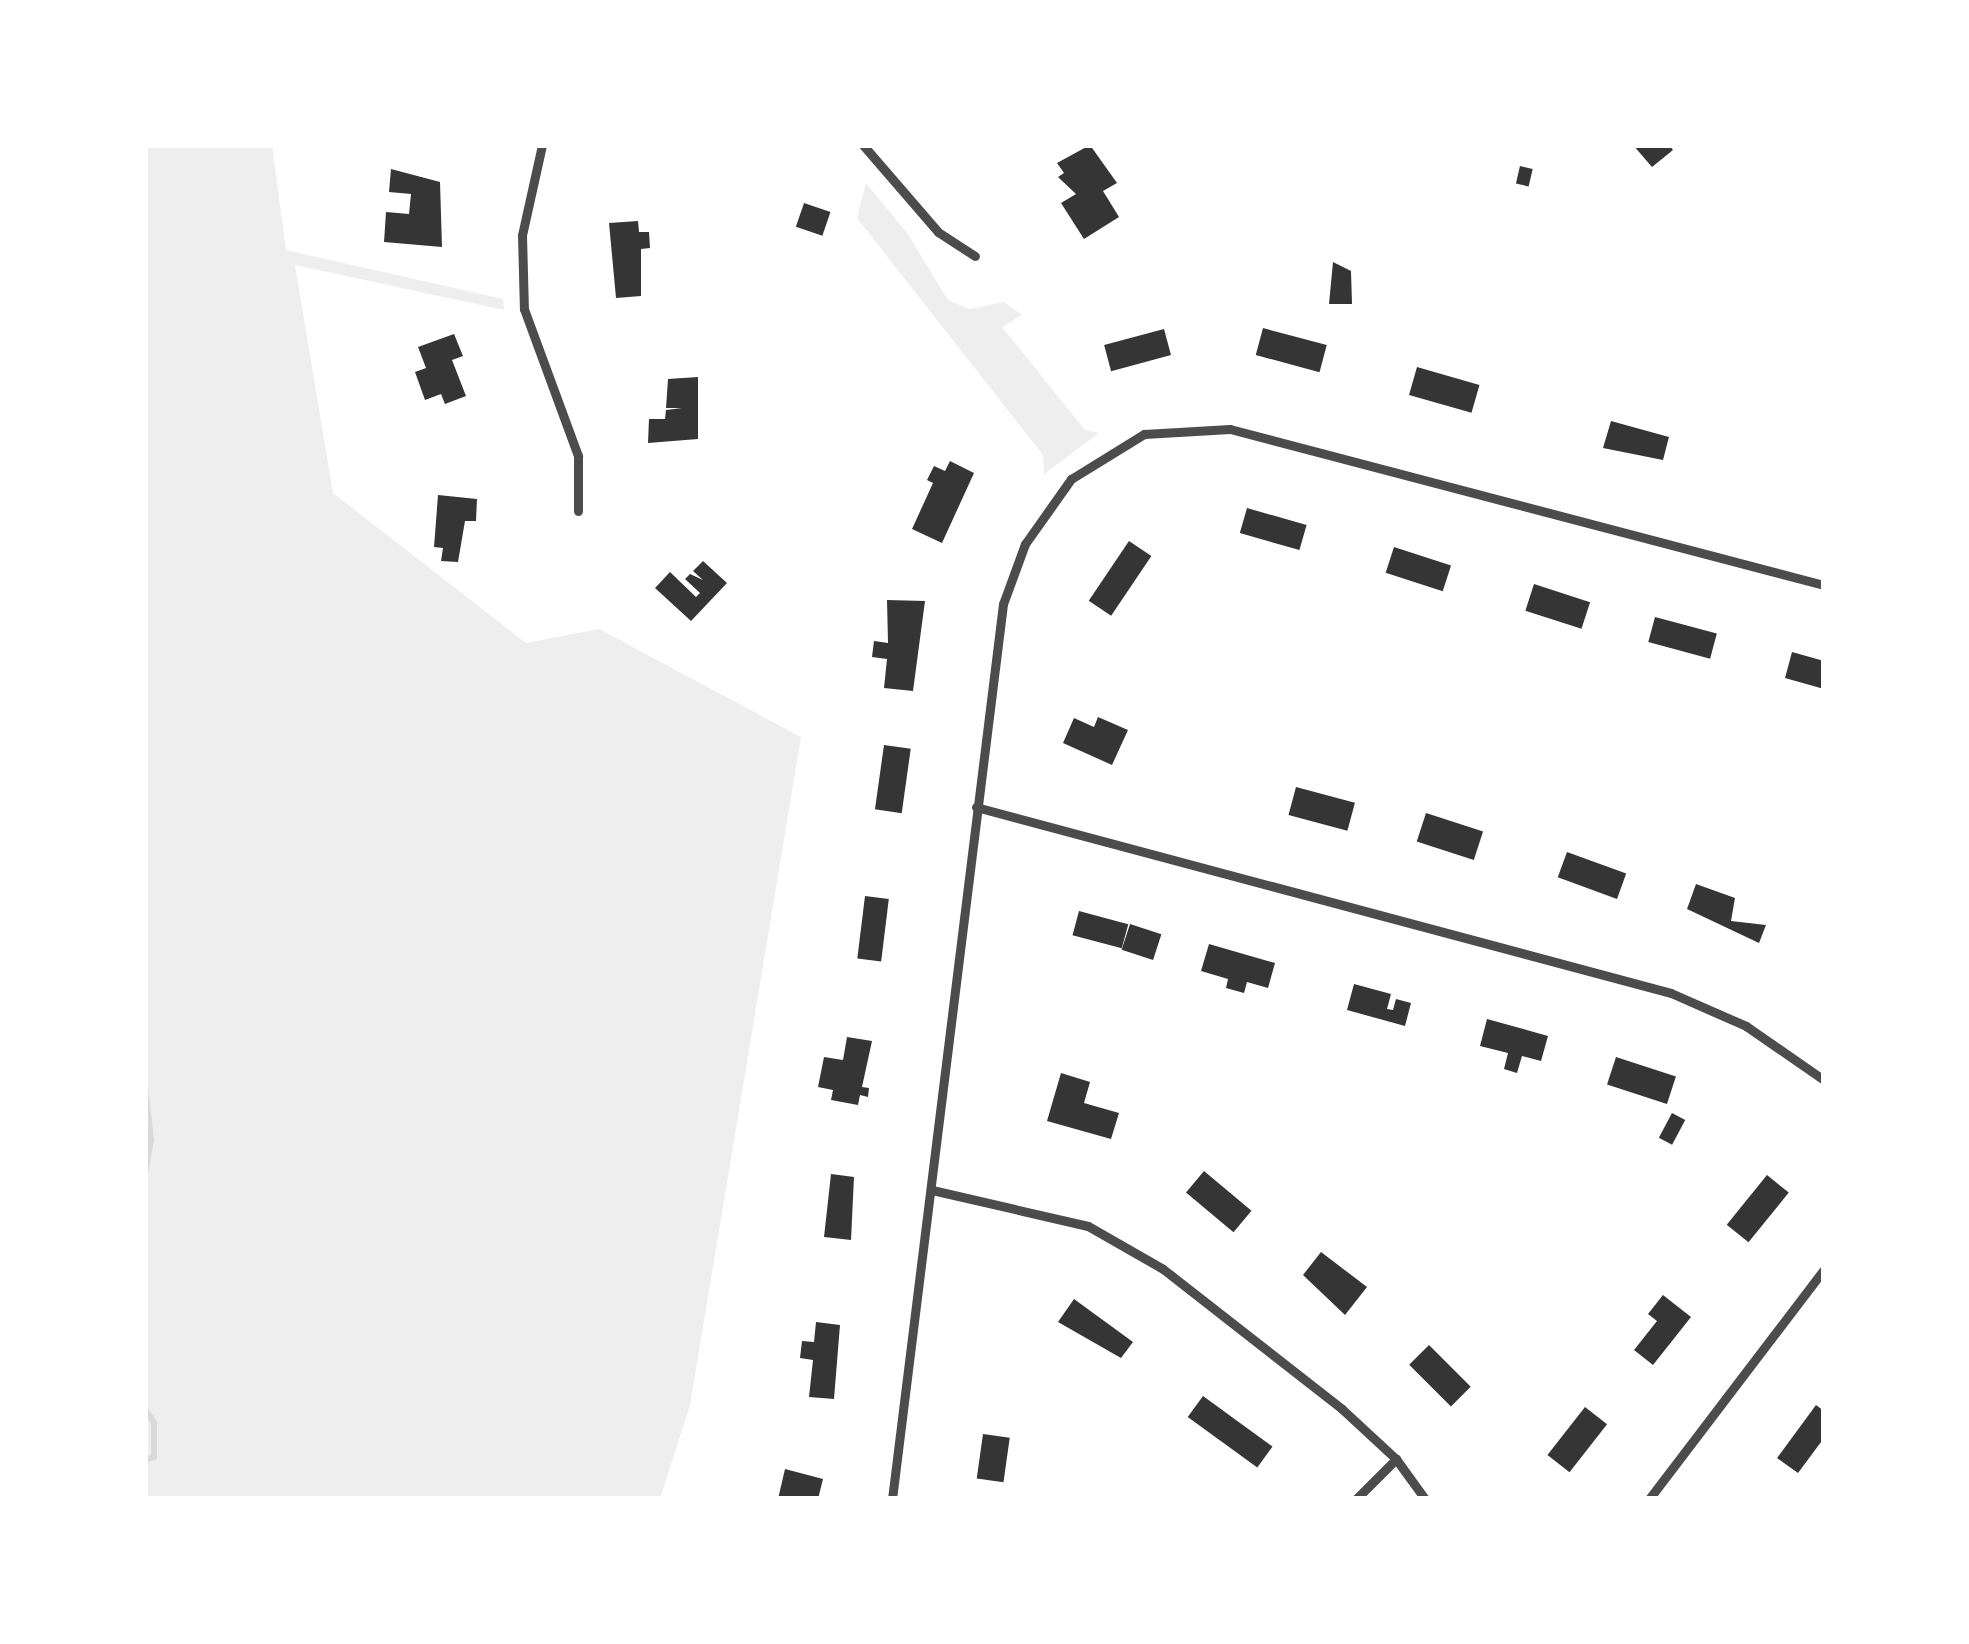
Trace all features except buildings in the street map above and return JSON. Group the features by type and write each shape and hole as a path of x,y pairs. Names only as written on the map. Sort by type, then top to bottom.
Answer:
{"street":[{"path":"542,145 522,234 524,309 578,456 578,511"},
{"path":"863,145 938,232 974,256"},
{"path":"892,1499 1003,604 1025,544 1071,479 1144,434 1230,429 1824,585"},
{"path":"976,807 1671,993 1746,1026 1824,1080"},
{"path":"932,1190 1088,1226 1162,1268 1396,1459 1425,1499"},
{"path":"1650,1499 1824,1269"},
{"path":"1356,1499 1396,1459"}],"shaded area":[{"path":"145,145 272,145 286,250 503,299 504,310 295,265 333,493 526,643 599,629 801,737 690,1405 660,1499 145,1499"},
{"path":"866,183 907,233 948,300 970,309 1004,302 1022,315 1002,327 1085,430 1099,433 1044,474 1043,455 857,218"}],"waterway":[{"path":"145,1087 151,1140 145,1173"},
{"path":"145,1409 154,1423 154,1457 145,1460"}]}
